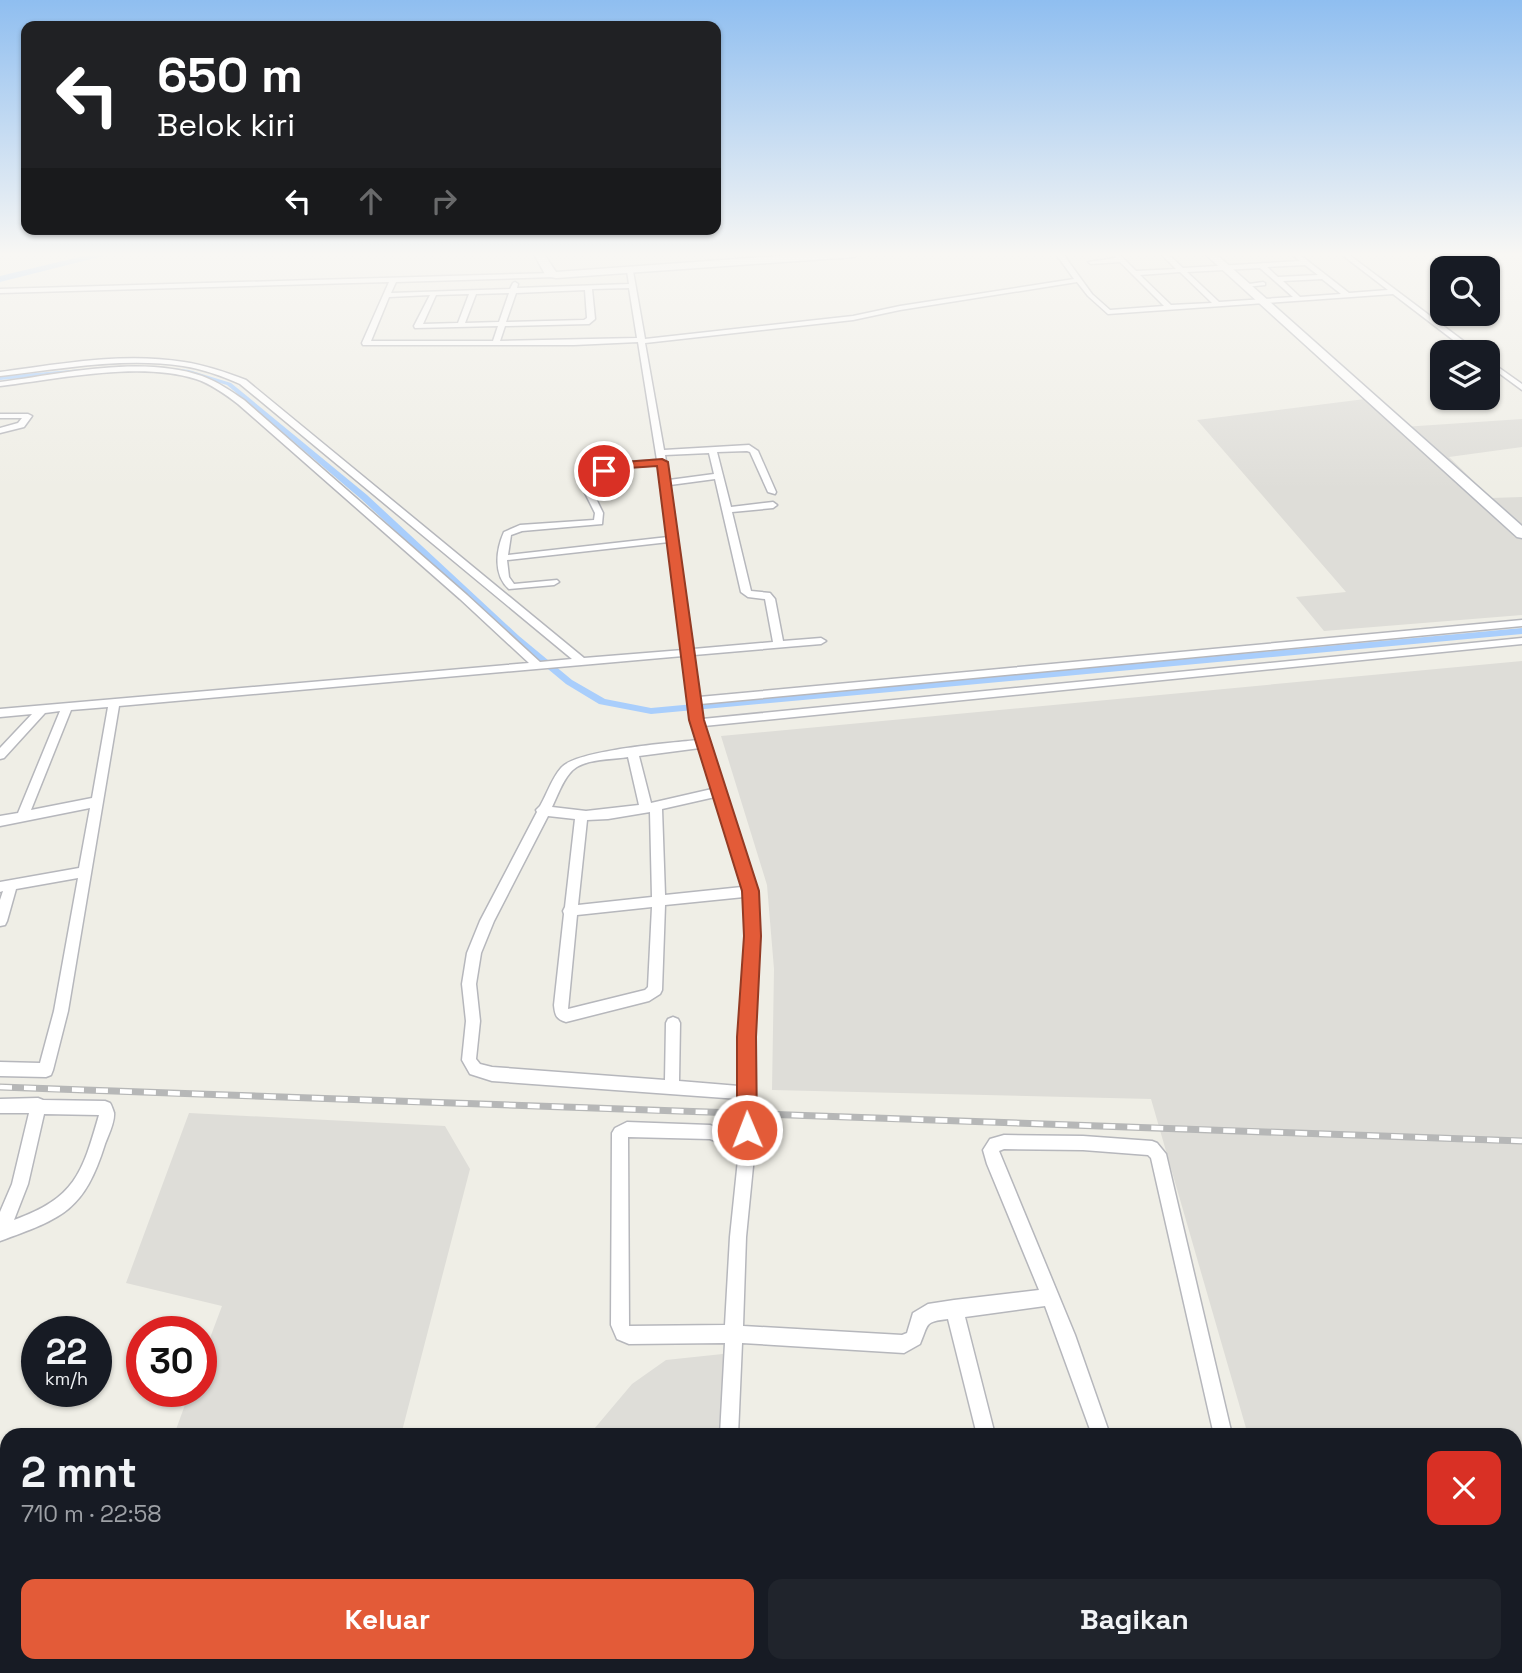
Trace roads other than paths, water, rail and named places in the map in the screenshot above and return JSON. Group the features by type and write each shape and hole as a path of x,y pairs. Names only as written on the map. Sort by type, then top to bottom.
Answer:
{"main road":[{"path":"1297,332 1522,534"}],"street":[{"path":"370,332 366,343 642,341 724,332"},
{"path":"412,343 416,332"},
{"path":"496,343 500,332"},
{"path":"640,332 666,483 697,722 750,891 752,947 746,1093 747,1146 738,1237 729,1428"},
{"path":"0,374 108,362 180,363 217,371 243,382 582,661"},
{"path":"0,384 142,371 184,374 207,381 228,392 540,664"},
{"path":"1500,371 1522,388"},
{"path":"0,416 28,415 22,424 0,431"},
{"path":"283,439 304,432"},
{"path":"512,587 503,576 506,537 514,529 600,522 600,513 583,478 602,473 611,466 713,451 751,449 772,492"},
{"path":"713,451 746,592 751,595 766,595 771,599 779,646"},
{"path":"666,483 720,476"},
{"path":"727,510 773,505"},
{"path":"504,558 674,539"},
{"path":"501,595 512,587 554,582"},
{"path":"694,702 1522,622"},
{"path":"1375,638 1387,654"},
{"path":"0,713 540,664 690,654 821,640"},
{"path":"697,722 1522,641"},
{"path":"0,1069 46,1070 61,1011 114,703"},
{"path":"22,817 67,708"},
{"path":"0,755 41,711"},
{"path":"704,743 587,759 568,766 542,810 474,953 469,984 473,1021 469,1060 475,1069 492,1074 746,1093"},
{"path":"581,817 560,1010 562,1014 570,1016 649,995 655,990 659,902 651,807 633,753"},
{"path":"542,810 581,817 651,807 718,792"},
{"path":"0,821 96,802"},
{"path":"0,921 5,887 84,872"},
{"path":"569,911 750,891"},
{"path":"672,1088 673,1023"},
{"path":"0,1227 8,1215 21,1178 38,1105"},
{"path":"0,1106 105,1108 107,1113 94,1159 83,1185 72,1198 49,1214 0,1233"},
{"path":"747,1146 710,1132 627,1129 620,1133 621,1329 629,1335 733,1334 904,1344 914,1338 922,1315 954,1308 1050,1297"},
{"path":"1098,1428 1050,1297 995,1164 991,1150 995,1144 1083,1143 1152,1148 1161,1163 1188,1294 1221,1428"},
{"path":"954,1308 984,1428"}],"waterway":[{"path":"0,378 118,368"},
{"path":"172,370 189,372 229,384 364,497 516,638 569,682 602,702 651,711 1522,631"}],"railway":[{"path":"0,1087 1522,1141"}]}
